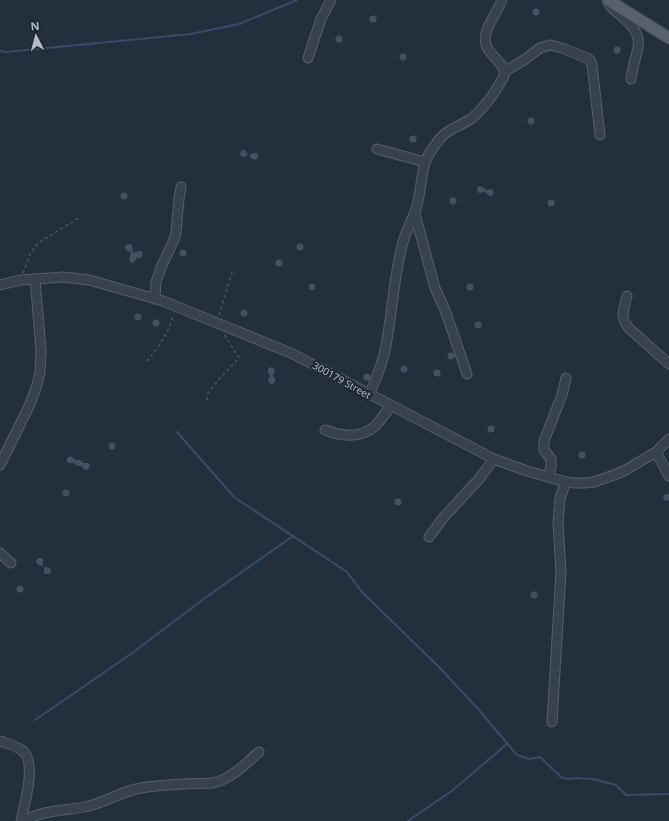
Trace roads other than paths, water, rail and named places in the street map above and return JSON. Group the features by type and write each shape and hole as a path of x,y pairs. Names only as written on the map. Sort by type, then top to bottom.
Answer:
{"main road":[{"path":"607,0 669,38"}],"street":[{"path":"308,58 321,19 331,0"},
{"path":"370,395 384,354 401,249 415,214 425,162 444,134 465,123 484,106 503,80 505,71 489,51 485,38 502,0"},
{"path":"607,0 614,10 631,25 639,40 639,46 631,79"},
{"path":"505,71 524,60 540,48 550,45 590,60 592,65 600,135"},
{"path":"377,149 425,162"},
{"path":"155,299 156,282 176,232 179,199 182,187"},
{"path":"415,214 435,288 445,310 467,374"},
{"name":"300179 Street","path":"0,284 21,280 63,277 89,280 163,301 308,361 494,459 566,482 594,482 611,476 656,452 669,439"},
{"path":"0,465 30,404 40,372 41,350 35,279"},
{"path":"627,296 623,310 624,322 669,364"},
{"path":"548,477 551,467 551,459 544,450 544,441 562,395 566,378"},
{"path":"325,430 344,435 361,434 376,425 391,406"},
{"path":"656,452 669,476"},
{"path":"429,537 443,518 479,479 494,459"},
{"path":"552,722 561,572 558,523 560,498 566,482"},
{"path":"0,553 11,564"},
{"path":"0,741 22,751 29,763 28,783 21,821"},
{"path":"24,821 43,813 89,806 128,791 141,788 212,783 219,781 234,774 259,752"}],"waterway":[{"path":"0,51 6,52 191,34 239,24 297,0"},
{"path":"177,432 234,497 347,572 362,592 439,667 479,710 517,755 529,759 540,757 562,778 593,779 616,785 626,795 669,794"},
{"path":"35,720 131,654 205,598 293,536"},
{"path":"408,821 453,790 507,744"}]}
